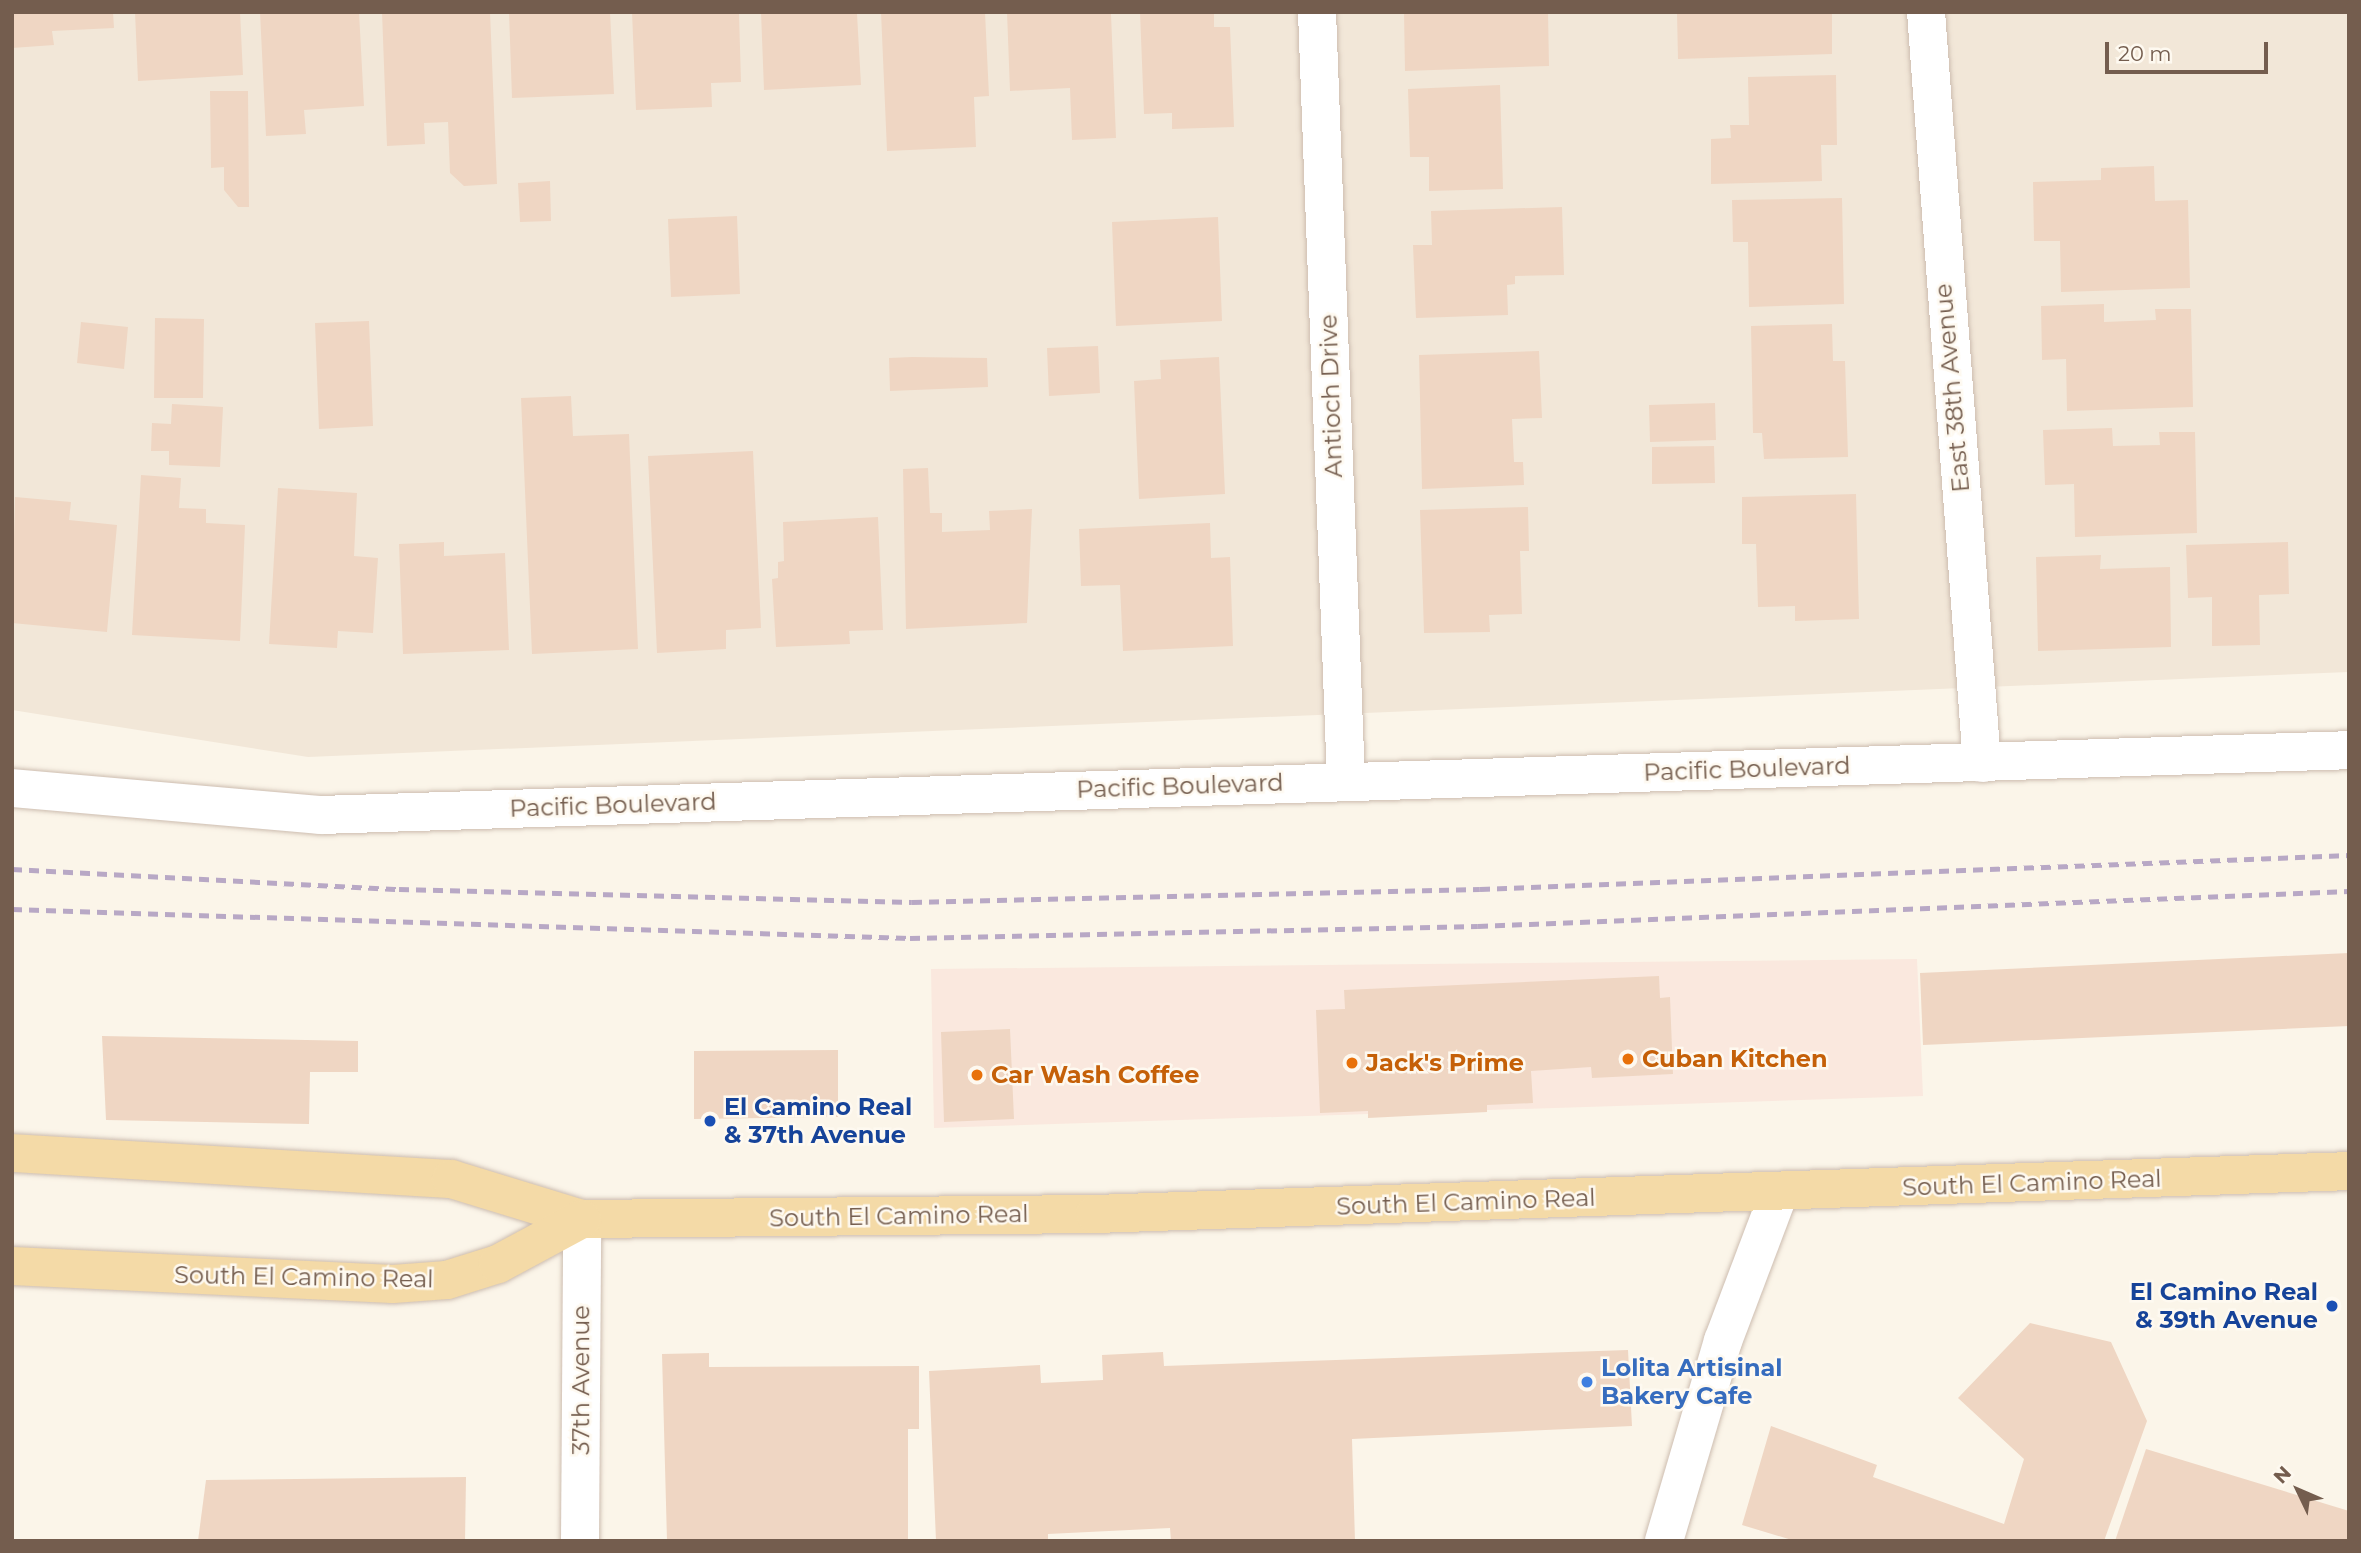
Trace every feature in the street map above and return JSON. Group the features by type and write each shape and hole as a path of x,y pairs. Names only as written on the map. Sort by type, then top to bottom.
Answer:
{"main road":[{"name":"South El Camino Real","path":"12,1153 451,1180 582,1219 1095,1214 1779,1193 2349,1171"},
{"name":"South El Camino Real","path":"12,1266 393,1284 447,1280 498,1264 582,1219"}],"street":[{"name":"Antioch Drive","path":"1317,12 1346,780"},
{"name":"East 38th Avenue","path":"1926,12 1982,763"},
{"name":"Pacific Boulevard","path":"12,788 320,815 1346,780 2349,750"},
{"path":"1664,1541 1723,1341 1779,1193"},
{"name":"37th Avenue","path":"580,1541 582,1219"}],"shaded area":[{"path":"12,12 2349,12 2349,672 308,757 12,710"},
{"path":"1917,959 1923,1096 934,1128 931,969"}],"building":[{"path":"12,12 113,12 114,28 52,31 54,45 12,48"},
{"path":"135,12 240,12 243,75 138,81"},
{"path":"260,12 359,12 364,106 304,110 306,134 266,136"},
{"path":"382,12 490,12 497,184 464,186 450,173 448,122 424,123 425,144 387,146"},
{"path":"509,12 610,12 614,94 512,98"},
{"path":"632,12 739,14 741,82 711,83 712,107 636,110"},
{"path":"761,12 857,14 861,85 764,90"},
{"path":"881,12 985,12 989,96 974,97 976,147 887,151"},
{"path":"1007,12 1111,14 1116,138 1072,140 1070,88 1010,91"},
{"path":"1140,12 1214,12 1214,27 1230,27 1234,127 1172,129 1172,113 1144,114"},
{"path":"1404,12 1548,12 1549,66 1405,71"},
{"path":"1832,12 1832,54 1678,59 1677,13"},
{"path":"1836,75 1837,145 1821,145 1822,181 1711,184 1711,139 1731,138 1730,125 1749,125 1748,77"},
{"path":"1500,85 1503,189 1429,191 1429,157 1410,157 1408,89"},
{"path":"210,91 248,91 249,207 238,207 224,190 224,167 211,168"},
{"path":"2154,166 2155,201 2188,200 2190,288 2061,292 2060,241 2034,241 2033,182 2101,180 2101,168"},
{"path":"550,181 551,221 520,222 518,183"},
{"path":"1842,198 1844,304 1749,307 1748,242 1733,242 1732,200"},
{"path":"1562,207 1564,275 1515,276 1515,284 1507,285 1508,315 1416,318 1413,245 1432,245 1431,211"},
{"path":"737,216 740,294 671,297 668,219"},
{"path":"1218,217 1222,321 1116,326 1112,222"},
{"path":"2104,304 2104,322 2156,320 2155,309 2191,309 2193,407 2067,411 2066,359 2042,360 2041,306"},
{"path":"155,318 204,319 203,398 154,398"},
{"path":"369,321 373,426 319,429 315,323"},
{"path":"81,322 128,327 124,369 77,363"},
{"path":"1832,324 1833,361 1845,361 1848,457 1764,459 1762,433 1753,433 1751,326"},
{"path":"1098,346 1100,393 1049,396 1047,348"},
{"path":"1539,351 1542,418 1512,419 1514,462 1523,462 1524,485 1422,489 1419,355"},
{"path":"1219,357 1225,494 1139,499 1134,381 1161,379 1160,360"},
{"path":"889,358 987,358 988,387 890,391"},
{"path":"571,396 573,436 629,434 638,649 532,654 521,398"},
{"path":"1715,403 1716,440 1650,442 1649,405"},
{"path":"172,404 223,407 220,467 169,465 169,451 151,451 152,423 171,424"},
{"path":"2112,428 2113,446 2160,445 2159,432 2195,432 2197,533 2075,537 2074,484 2045,485 2043,430"},
{"path":"1714,446 1715,483 1652,484 1652,447"},
{"path":"753,451 761,628 726,630 726,649 657,653 648,456"},
{"path":"928,468 930,513 942,513 942,532 990,530 989,511 1032,509 1027,623 906,629 903,469"},
{"path":"141,475 181,478 179,508 206,509 206,523 245,525 240,641 132,635"},
{"path":"278,488 357,493 354,556 378,558 373,633 338,631 337,648 269,644"},
{"path":"1856,494 1859,619 1795,621 1795,606 1758,607 1756,544 1742,544 1742,497"},
{"path":"15,497 71,502 69,520 117,525 107,632 12,623"},
{"path":"1528,507 1529,551 1520,551 1522,614 1489,615 1490,632 1424,633 1420,510"},
{"path":"878,517 883,630 849,631 850,644 776,647 772,579 778,578 778,562 784,561 783,522"},
{"path":"1210,523 1211,558 1230,557 1233,646 1123,651 1120,585 1081,586 1079,529"},
{"path":"444,542 444,556 505,553 509,650 403,654 399,544"},
{"path":"2288,542 2289,594 2259,595 2260,645 2212,646 2212,597 2188,598 2186,545"},
{"path":"2101,555 2100,569 2170,567 2171,647 2038,651 2036,557"},
{"path":"2349,953 2349,1026 1923,1045 1920,973"},
{"path":"1659,976 1660,998 1670,997 1673,1074 1592,1078 1591,1067 1531,1071 1533,1103 1487,1105 1487,1112 1368,1118 1368,1111 1320,1113 1316,1010 1345,1009 1344,990"},
{"name":"Car Wash Coffee","path":"1010,1029 1014,1119 944,1122 941,1032"},
{"path":"102,1036 358,1041 358,1072 310,1072 309,1124 106,1120"},
{"path":"838,1050 838,1117 694,1119 694,1051"},
{"path":"2030,1323 2111,1342 2147,1421 2104,1541 1795,1541 1742,1525 1771,1426 1877,1465 1873,1477 2004,1524 2024,1459 1958,1398"},
{"path":"1628,1350 1632,1426 1352,1439 1355,1541 1171,1541 1170,1528 1048,1534 1048,1541 936,1541 929,1371 1040,1365 1041,1383 1103,1380 1102,1355 1163,1352 1164,1366"},
{"path":"709,1353 709,1367 919,1366 919,1429 908,1429 908,1541 667,1541 662,1354"},
{"path":"2146,1449 2349,1511 2349,1541 2115,1541"},
{"path":"466,1477 465,1541 198,1541 206,1480"}],"railway":[{"path":"12,869 399,889 912,902 1480,889 2349,855"},
{"path":"12,909 910,938 1478,926 2349,891"}],"place":[{"name":"Cuban Kitchen","path":"1628,1059"},
{"name":"Jack's Prime","path":"1352,1063"},
{"name":"Car Wash Coffee","path":"977,1075"},
{"name":"El Camino Real & 37th Avenue","path":"710,1121"},
{"name":"El Camino Real & 39th Avenue","path":"2332,1306"},
{"name":"Lolita Artisinal Bakery Cafe","path":"1587,1382"}]}
